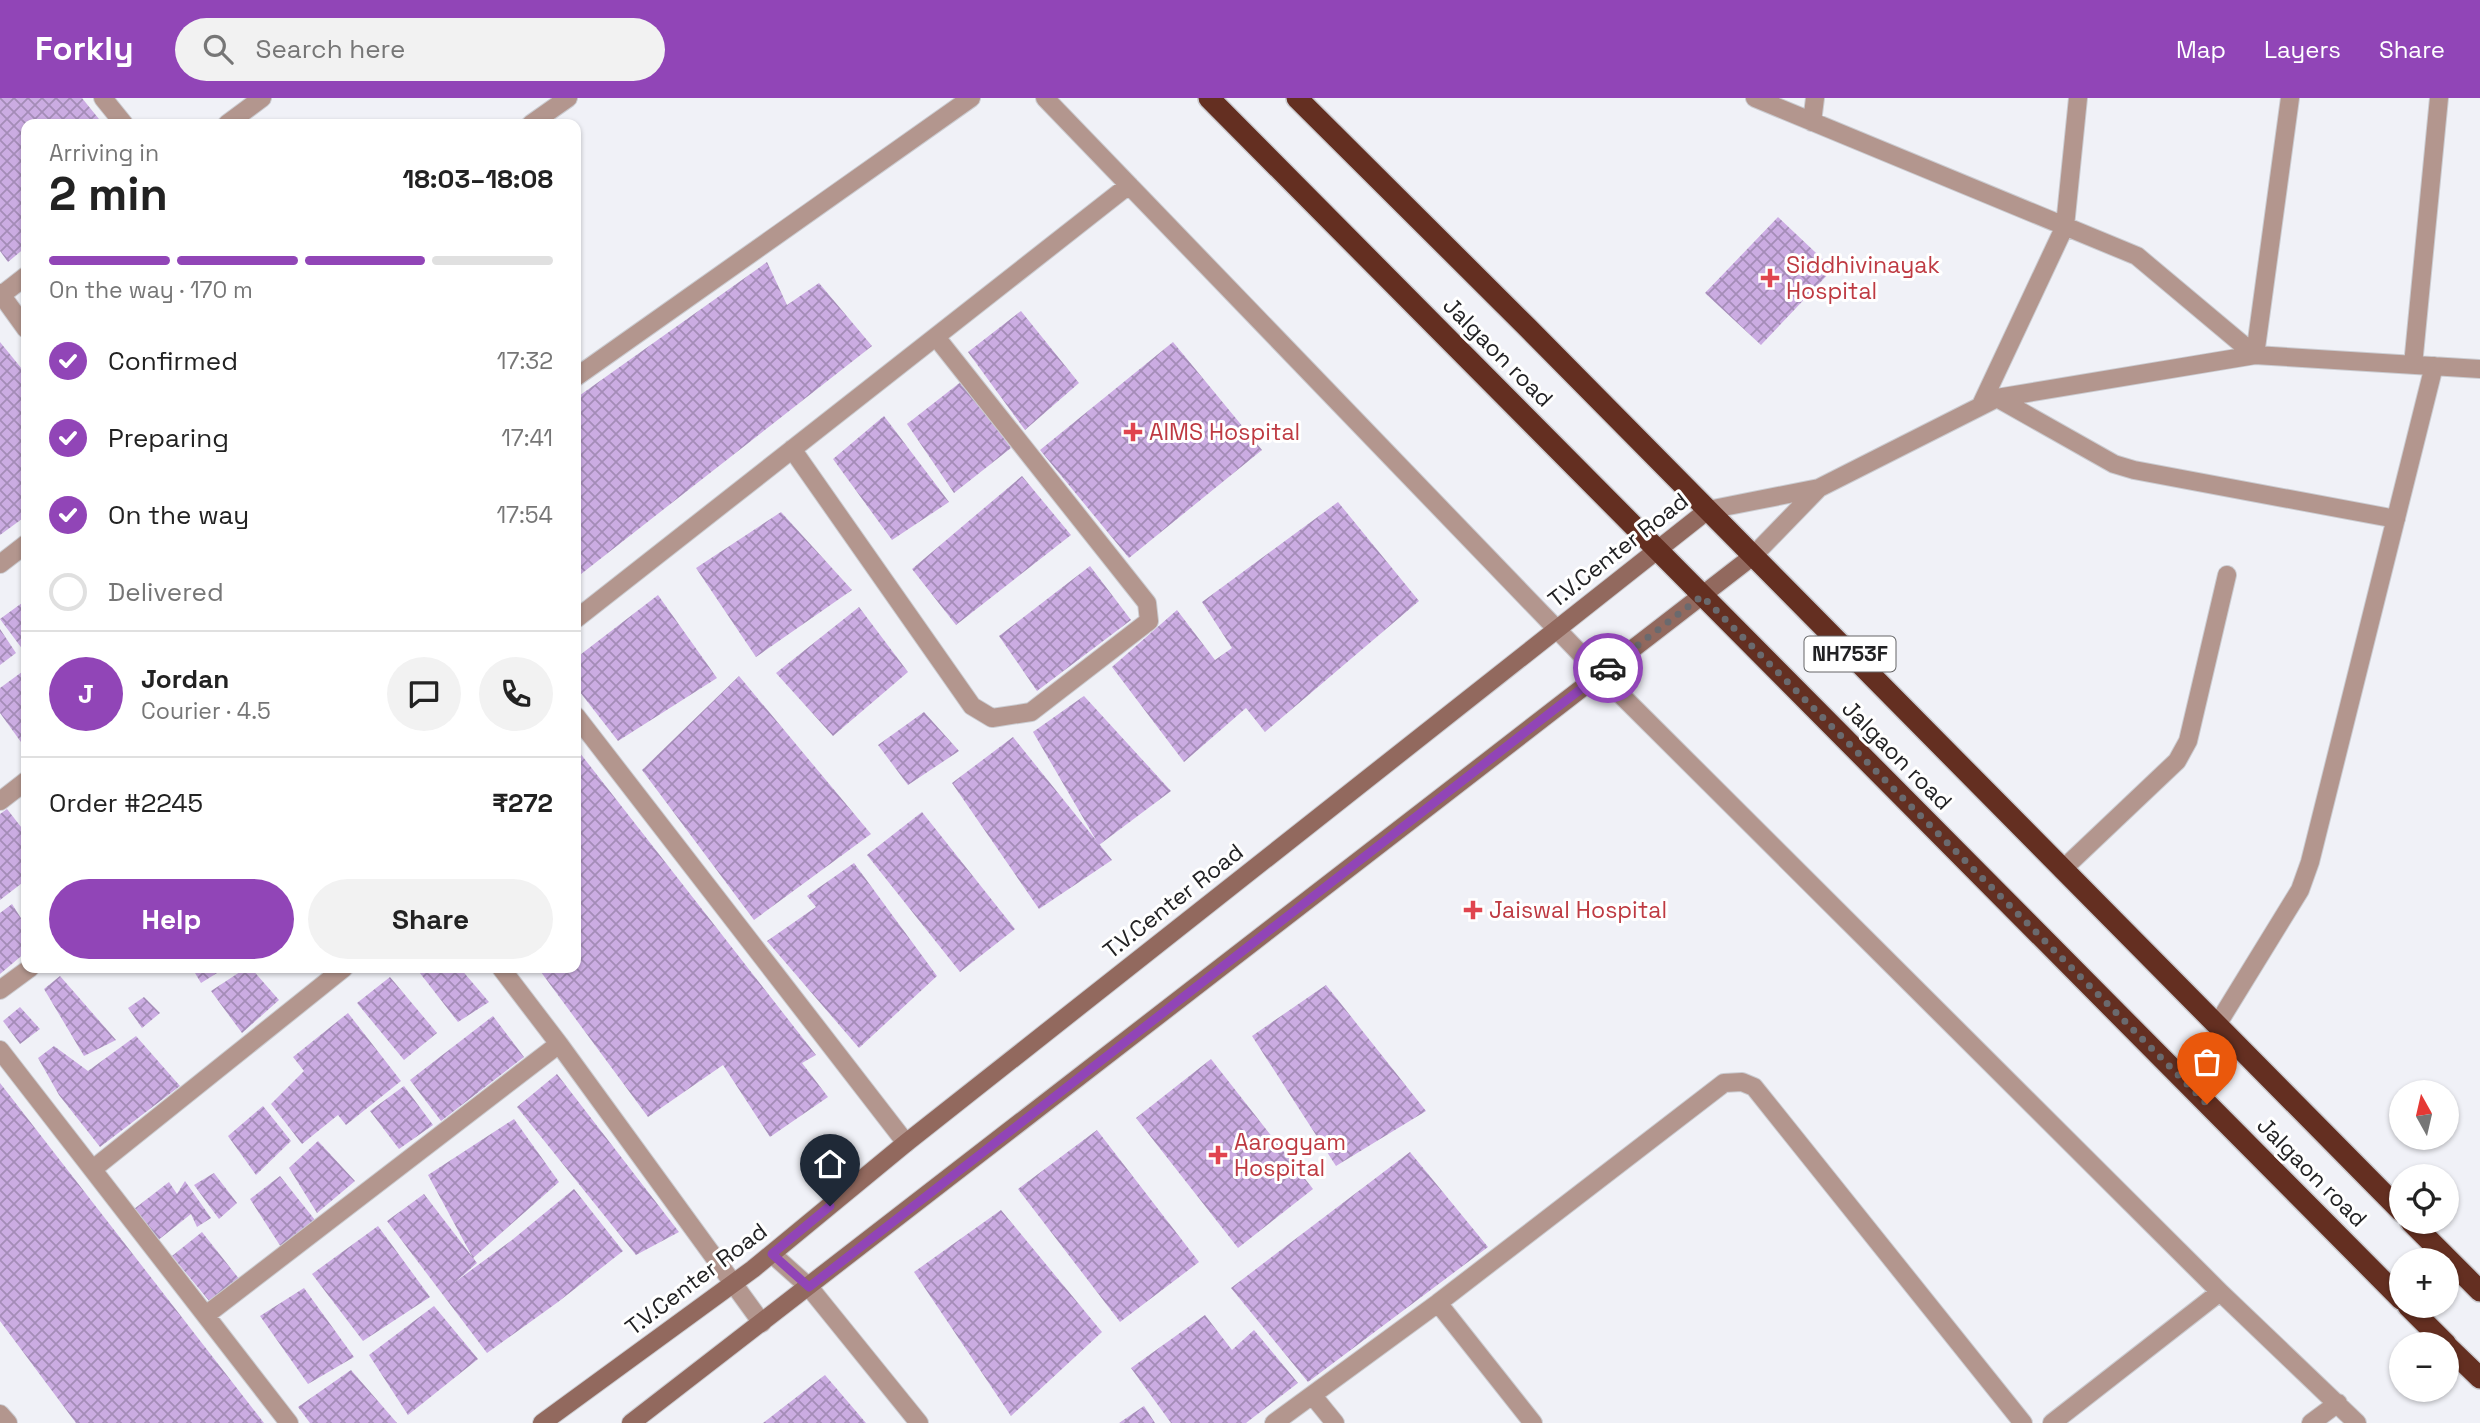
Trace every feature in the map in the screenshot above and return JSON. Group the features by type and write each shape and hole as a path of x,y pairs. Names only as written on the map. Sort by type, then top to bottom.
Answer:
{"highway":[{"name":"Jalgaon road","path":"1209,98 2389,1287"},
{"name":"Jalgaon road","path":"1297,98 2389,1200"},
{"path":"2423,1234 2480,1291"},
{"path":"2420,1318 2434,1332"},
{"path":"2459,1357 2480,1378"}],"street":[{"path":"103,98 120,119"},
{"path":"234,119 262,98"},
{"path":"538,119 568,98"},
{"path":"581,373 971,98"},
{"path":"1045,98 1600,674 2220,1292 2357,1423"},
{"path":"1755,98 2137,256 2255,355"},
{"path":"1812,122 1815,98"},
{"path":"1989,401 2065,226 2078,98"},
{"path":"2255,355 2290,98"},
{"path":"2413,365 2439,98"},
{"path":"581,615 1129,185"},
{"path":"21,280 0,295 21,322"},
{"path":"792,449 972,706 992,718 1031,712 1149,621 1147,603 936,337"},
{"path":"631,1423 1753,556 1819,488 1989,401 2255,355 2480,369"},
{"path":"2217,1025 2300,890 2310,862 2434,366"},
{"path":"1989,401 2114,464 2134,470 2396,519"},
{"name":"T.V.Center Road","path":"542,1423 772,1254 906,1143 1708,510 1819,488"},
{"path":"0,564 21,548"},
{"path":"2062,870 2177,761 2183,751 2188,741 2227,575"},
{"path":"581,722 906,1143"},
{"path":"0,801 21,784"},
{"path":"0,990 23,973"},
{"path":"93,1169 338,973"},
{"path":"505,973 762,1323"},
{"path":"206,1315 559,1044"},
{"path":"0,1050 289,1423"},
{"path":"1274,1423 1438,1303 1724,1083 1742,1082 1754,1087 2023,1423"},
{"path":"772,1254 809,1287 919,1423"},
{"path":"2052,1423 2220,1292"},
{"path":"1438,1303 1533,1423"},
{"path":"1312,1396 1335,1423"},
{"path":"2311,1423 2338,1403"},
{"path":"0,1413 8,1423"}],"building":[{"path":"0,98 82,98 99,119 21,119 21,251 8,262 0,251"},
{"path":"1778,217 1833,269 1761,345 1705,293"},
{"path":"767,262 787,305 819,283 872,346 581,574 581,394"},
{"path":"1021,311 1079,383 1025,430 968,352"},
{"path":"0,342 21,368 21,520 0,535"},
{"path":"1173,342 1262,450 1129,558 1040,450"},
{"path":"962,381 1011,448 954,493 907,424"},
{"path":"884,416 949,502 892,540 833,459"},
{"path":"1022,476 1071,535 956,625 912,569"},
{"path":"1338,502 1419,601 1265,732 1246,708 1184,762 1112,667 1177,610 1215,660 1232,648 1202,602"},
{"path":"781,512 852,590 756,657 696,568"},
{"path":"1090,566 1131,620 1037,691 999,636"},
{"path":"658,595 717,678 618,741 581,693 581,654"},
{"path":"21,604 21,647 0,619"},
{"path":"859,607 908,672 833,736 776,673"},
{"path":"0,629 16,653 0,665"},
{"path":"21,673 21,742 0,713 0,688"},
{"path":"739,676 871,834 754,920 642,770"},
{"path":"1084,696 1171,791 1099,845 1033,732"},
{"path":"924,712 959,751 908,785 878,745"},
{"path":"1013,737 1112,860 1039,909 952,783"},
{"path":"581,754 816,1055 802,1063 828,1097 770,1137 723,1065 648,1117 542,973 581,973"},
{"path":"7,809 21,827 21,884 0,900 0,814"},
{"path":"922,812 1015,929 960,972 867,855"},
{"path":"854,863 937,976 859,1048 767,941 816,907 807,896"},
{"path":"12,904 21,918 21,956 0,974 0,913"},
{"path":"195,973 217,973 201,983"},
{"path":"238,973 255,973 279,1000 242,1033 211,991"},
{"path":"420,973 464,973 489,1002 458,1022"},
{"path":"60,976 116,1040 84,1056 44,989"},
{"path":"390,977 437,1033 404,1060 357,1003"},
{"path":"1326,985 1426,1111 1336,1166 1252,1036"},
{"path":"144,997 160,1013 142,1028 128,1008"},
{"path":"20,1007 40,1029 20,1044 3,1021"},
{"path":"348,1013 401,1081 346,1125 338,1115 302,1144 271,1104 304,1071 293,1057"},
{"path":"493,1016 524,1057 441,1121 410,1080"},
{"path":"136,1036 180,1086 100,1147 59,1095 38,1058 54,1046 88,1071"},
{"path":"1211,1059 1313,1189 1238,1248 1136,1118"},
{"path":"557,1074 679,1232 636,1255 517,1107"},
{"path":"0,1083 264,1423 76,1423 0,1321"},
{"path":"404,1086 433,1125 399,1149 370,1111"},
{"path":"263,1106 291,1141 256,1175 228,1136"},
{"path":"514,1119 559,1182 473,1258 428,1175"},
{"path":"1097,1130 1199,1262 1120,1322 1018,1189"},
{"path":"318,1141 355,1181 317,1213 289,1168"},
{"path":"1410,1152 1488,1247 1308,1382 1231,1288"},
{"path":"214,1173 237,1203 219,1219 194,1185"},
{"path":"280,1176 315,1220 281,1247 250,1199"},
{"path":"185,1181 211,1218 197,1227 191,1214 157,1241 134,1209 169,1182 177,1194"},
{"path":"574,1189 623,1251 487,1353 387,1221 424,1194 477,1263 455,1282"},
{"path":"1001,1210 1102,1332 1011,1416 914,1272"},
{"path":"378,1226 430,1297 363,1341 312,1274"},
{"path":"202,1232 240,1280 210,1302 172,1256"},
{"path":"304,1288 354,1357 308,1384 260,1316"},
{"path":"434,1306 478,1359 408,1415 369,1355"},
{"path":"1205,1315 1232,1350 1254,1330 1298,1383 1246,1423 1171,1423 1131,1368"},
{"path":"351,1370 397,1423 310,1423 298,1407"},
{"path":"825,1375 866,1423 763,1423"},
{"path":"1144,1406 1155,1423 1119,1423"}],"way so far":[{"path":"1608,668 1702,596 2207,1104"}],"place":[{"name":"Siddhivinayak Hospital","path":"1770,278"},
{"name":"AIMS Hospital","path":"1133,432"},
{"name":"Jaiswal Hospital","path":"1473,910"},
{"name":"Aarogyam Hospital","path":"1218,1155"}],"route":[{"path":"830,1206 772,1254 809,1287 1608,668"}]}
